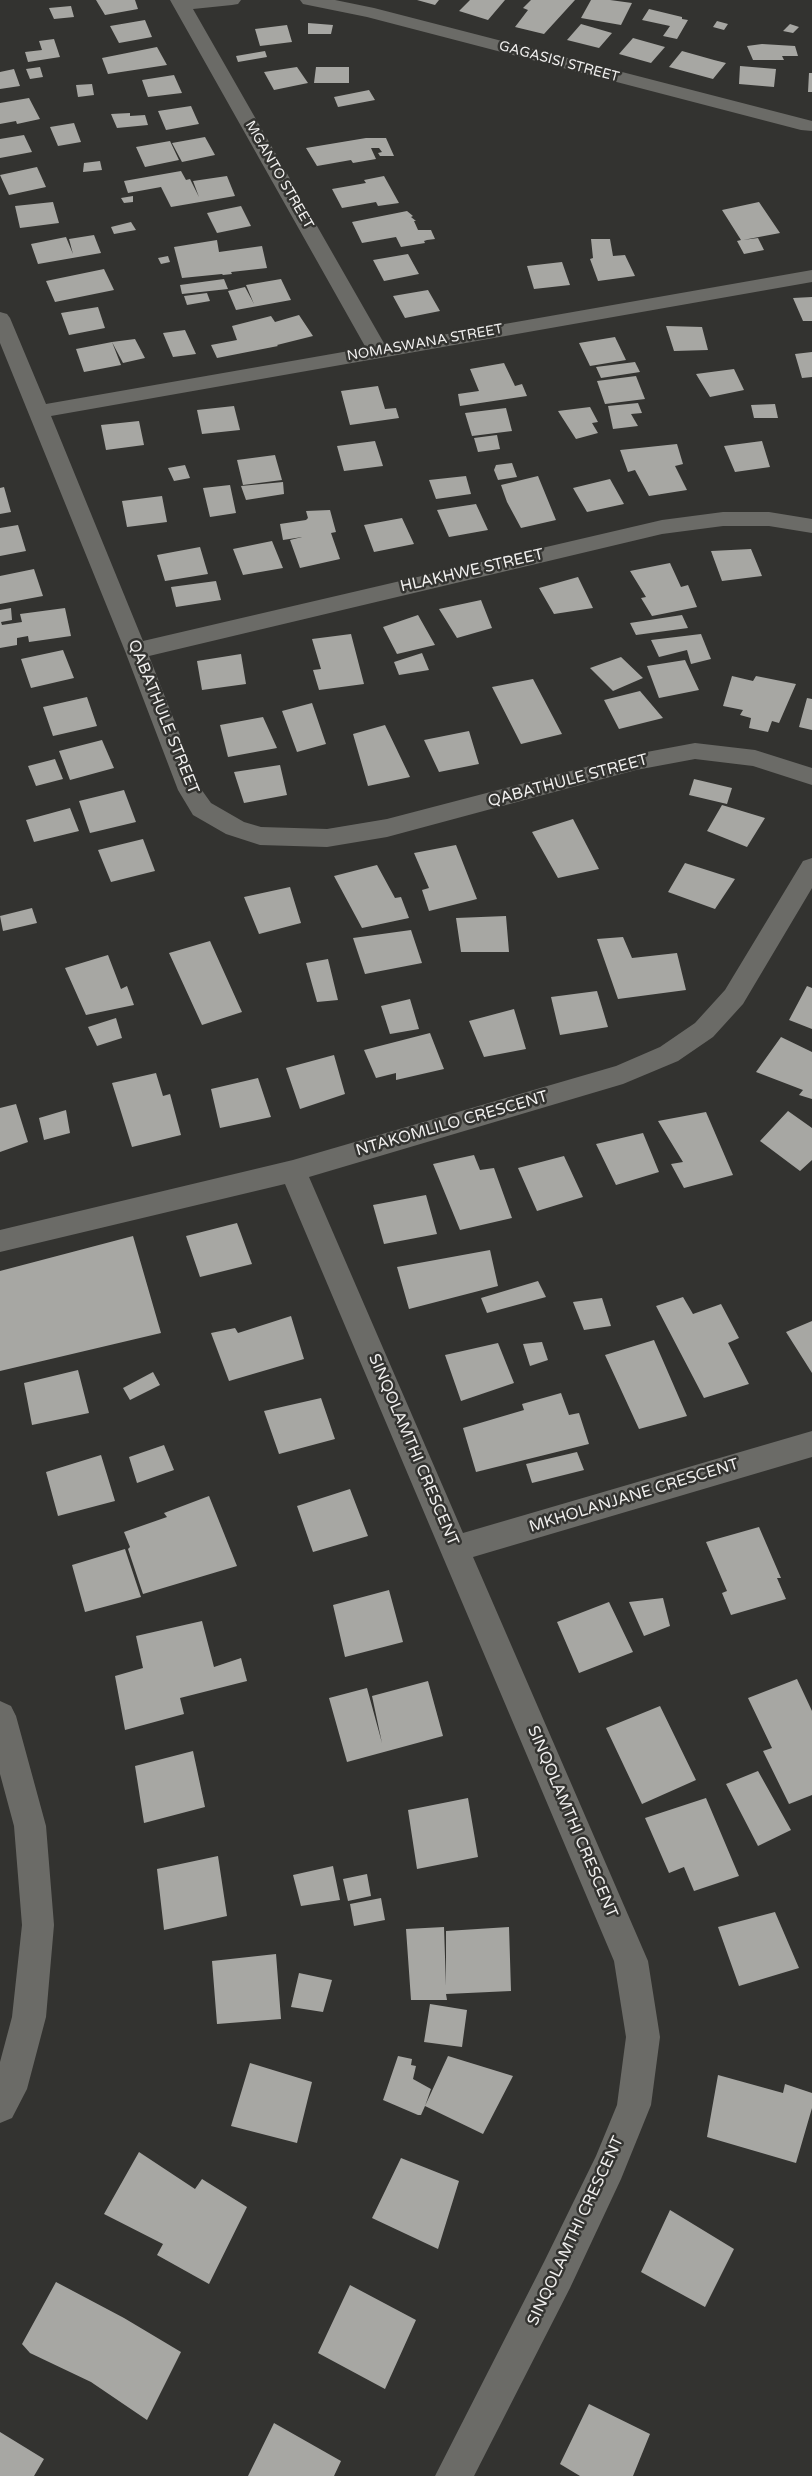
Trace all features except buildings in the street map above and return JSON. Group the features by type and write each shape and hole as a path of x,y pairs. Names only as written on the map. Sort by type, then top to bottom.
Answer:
{"street":[{"path":"181,2 232,0"},
{"name":"GAGASISI STREET","path":"309,0 378,15 809,130"},
{"name":"MGANTO STREET","path":"181,2 378,351"},
{"name":"NOMASWANA STREET","path":"39,412 812,276"},
{"name":"QABATHULE STREET","path":"0,318 136,651 190,790 202,809 235,828 260,836 326,838 387,828 636,762 695,751 727,752 746,756 812,777"},
{"name":"HLAKHWE STREET","path":"136,651 662,527 723,519 769,519 812,526"},
{"name":"NTAKOMLILO CRESCENT","path":"0,1241 292,1171 623,1074 669,1054 704,1030 734,997 812,867"},
{"name":"SINQOLAMTHI CRESCENT","path":"292,1171 456,1549 631,1961 644,2037 634,2105 609,2168 558,2274 454,2476"},
{"name":"MKHOLANJANE CRESCENT","path":"456,1549 812,1444"},
{"path":"0,1716 30,1826 38,1926 30,2017 10,2089 0,2106"}]}
